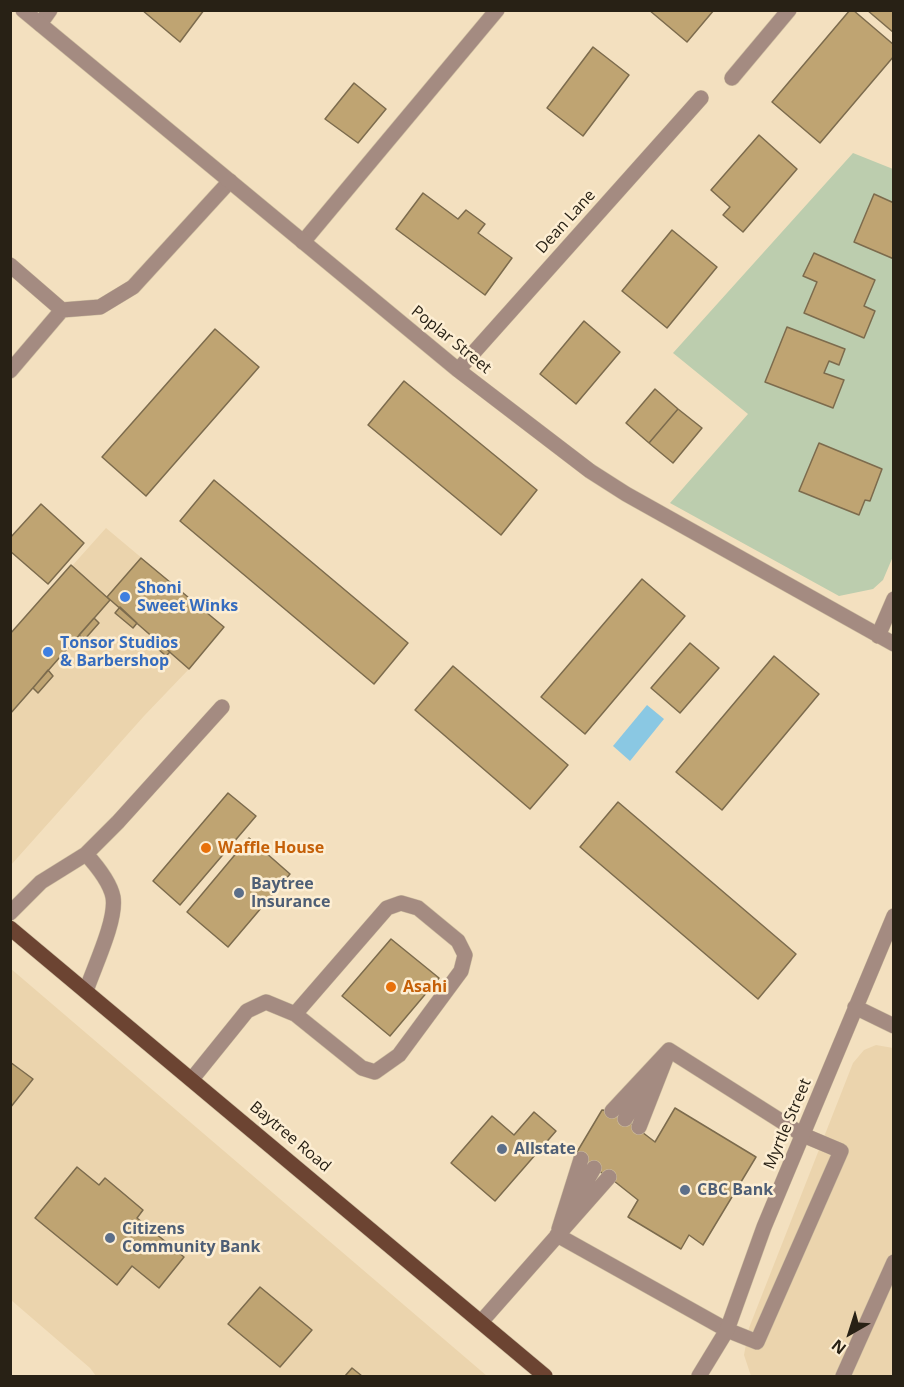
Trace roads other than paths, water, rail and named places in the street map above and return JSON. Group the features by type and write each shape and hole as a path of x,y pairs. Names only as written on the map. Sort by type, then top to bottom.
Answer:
{"main road":[{"name":"Baytree Road","path":"10,928 545,1377"}],"street":[{"name":"Poplar Street","path":"23,10 458,370 590,471 626,494 894,644"},
{"path":"40,24 50,10"},
{"path":"303,242 497,10"},
{"path":"732,78 789,10"},
{"name":"Dean Lane","path":"458,370 701,98"},
{"path":"10,371 62,310 100,307 133,287 230,180"},
{"path":"10,265 62,310"},
{"path":"878,636 894,599"},
{"path":"10,913 41,882 86,854 222,707"},
{"path":"86,854 98,867 113,896 112,915 86,991"},
{"path":"192,1079 248,1011 266,1002 295,1014 362,1068 375,1072 399,1055 461,971 465,955 458,941 418,908 401,903 387,908 295,1014"},
{"name":"Myrtle Street","path":"699,1377 727,1329 764,1227 894,916"},
{"path":"855,1007 894,1026"},
{"path":"557,1235 727,1329 757,1342 841,1151 803,1135 669,1050"},
{"path":"619,1115 669,1050"},
{"path":"639,1127 669,1050"},
{"path":"557,1235 587,1164"},
{"path":"481,1322 609,1178"},
{"path":"843,1377 894,1262"}],"water":[{"path":"647,705 664,719 630,761 613,746"}],"place":[{"name":"Shoni Sweet Winks","path":"125,597"},
{"name":"Tonsor Studios & Barbershop","path":"48,652"},
{"name":"Waffle House","path":"206,848"},
{"name":"Baytree Insurance","path":"239,893"},
{"name":"Asahi","path":"391,987"},
{"name":"Allstate","path":"502,1149"},
{"name":"CBC Bank","path":"685,1190"},
{"name":"Citizens Community Bank","path":"110,1238"}]}
